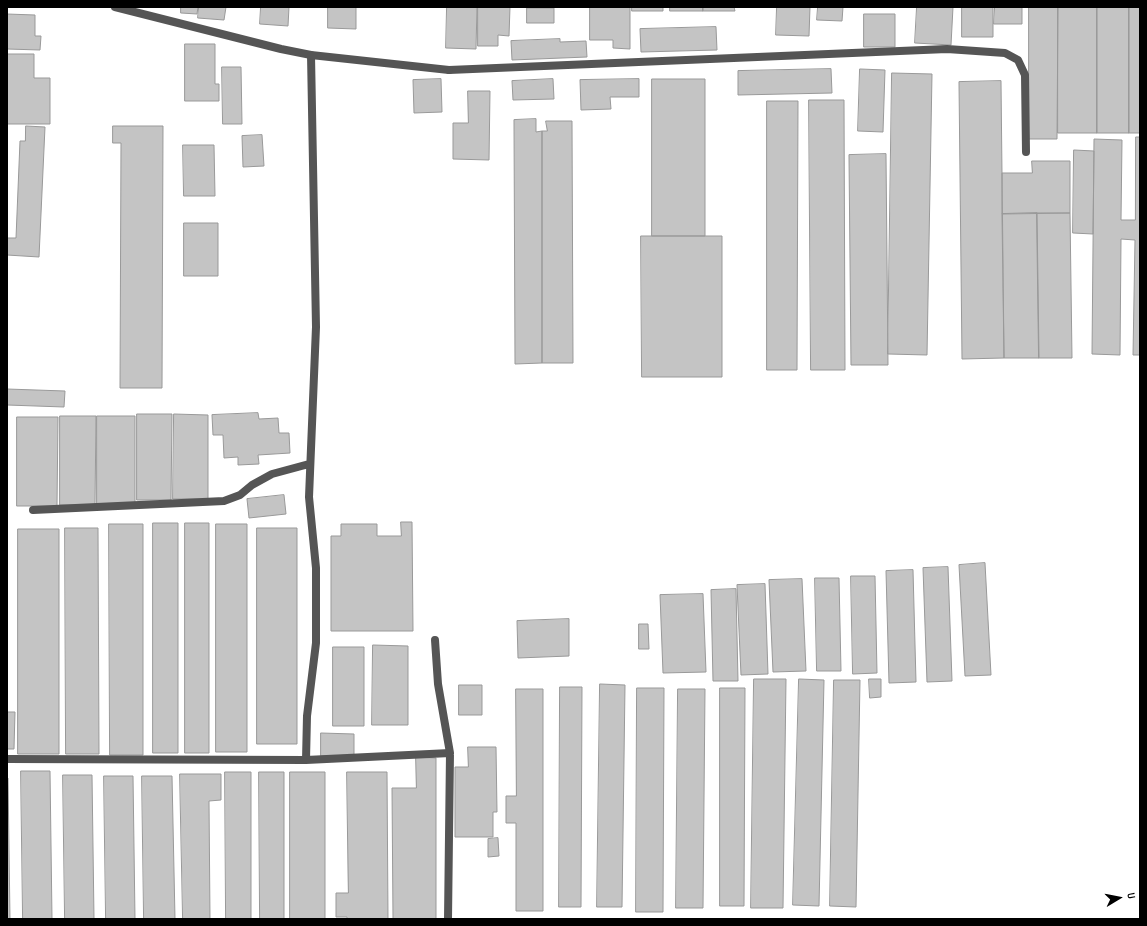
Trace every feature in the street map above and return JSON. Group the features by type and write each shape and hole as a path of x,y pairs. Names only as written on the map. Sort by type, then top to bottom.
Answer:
{"street":[{"path":"115,7 280,49 311,55 449,70 947,49 1005,53 1018,60 1025,75 1026,152"},
{"path":"306,760 307,716 316,642 316,568 308,497 316,327 311,55"},
{"path":"33,510 224,501 240,495 252,485 272,474 309,464"},
{"path":"435,640 438,684 450,753 448,919"},
{"path":"7,759 306,760 450,753"}],"building":[{"path":"181,7 198,7 197,14 181,13"},
{"path":"199,7 226,7 224,20 198,18"},
{"path":"261,7 289,7 288,26 260,24"},
{"path":"328,7 356,7 356,29 328,28"},
{"path":"447,7 477,7 476,49 446,48"},
{"path":"478,7 510,7 509,36 498,35 498,46 478,46"},
{"path":"590,7 630,7 630,49 613,48 613,40 590,40"},
{"path":"632,7 663,7 663,11 632,11"},
{"path":"670,7 703,7 703,11 670,11"},
{"path":"703,7 734,7 735,11 703,11"},
{"path":"777,7 810,7 809,36 776,35"},
{"path":"818,7 843,7 842,21 817,20"},
{"path":"917,7 953,7 951,45 915,43"},
{"path":"962,7 993,7 993,37 962,37"},
{"path":"995,7 1022,7 1022,24 994,24"},
{"path":"1029,7 1058,7 1057,139 1029,139"},
{"path":"1058,7 1097,7 1097,133 1058,133"},
{"path":"1097,7 1129,7 1129,133 1097,133"},
{"path":"1129,7 1140,7 1140,133 1129,133"},
{"path":"527,8 554,8 554,23 527,23"},
{"path":"7,14 35,15 35,36 41,36 40,50 7,49"},
{"path":"864,14 895,14 895,47 864,47"},
{"path":"716,27 717,50 641,52 640,29"},
{"path":"560,39 560,42 586,41 587,57 512,60 511,41"},
{"path":"185,44 215,44 215,84 219,84 219,101 185,101"},
{"path":"7,54 34,54 34,78 50,78 50,124 7,124"},
{"path":"222,67 241,67 242,124 223,124"},
{"path":"831,69 832,93 738,95 738,71"},
{"path":"860,69 885,70 883,132 858,131"},
{"path":"892,73 932,74 927,355 888,354"},
{"path":"441,79 442,112 414,113 413,80"},
{"path":"553,79 554,99 513,100 512,81"},
{"path":"639,79 639,97 610,97 611,109 581,110 580,80"},
{"path":"652,79 705,79 705,236 652,236"},
{"path":"1001,81 1004,358 962,359 959,82"},
{"path":"468,91 490,91 489,160 453,159 453,123 468,123"},
{"path":"809,100 844,100 845,370 811,370"},
{"path":"767,101 798,101 797,370 767,370"},
{"path":"536,119 536,132 542,131 542,363 515,364 514,120"},
{"path":"546,121 572,121 573,363 542,363 542,131 547,131"},
{"path":"26,126 45,127 39,257 7,255 7,238 16,238 20,141 25,141"},
{"path":"113,126 163,126 162,388 120,388 121,143 113,143"},
{"path":"262,135 264,166 243,167 242,136"},
{"path":"1136,137 1140,137 1140,355 1133,355 1135,240 1121,239 1120,355 1092,354 1094,139 1122,140 1121,220 1135,220"},
{"path":"183,145 214,145 215,196 184,196"},
{"path":"1074,150 1094,151 1093,234 1073,233"},
{"path":"886,154 888,365 851,365 849,155"},
{"path":"1032,161 1070,161 1070,213 1002,214 1002,173 1032,173"},
{"path":"1037,213 1070,213 1072,358 1039,358"},
{"path":"1037,213 1039,358 1004,358 1002,214"},
{"path":"184,223 218,223 218,276 184,276"},
{"path":"641,236 722,236 722,377 642,377"},
{"path":"7,389 65,391 64,407 7,405"},
{"path":"258,413 259,419 278,418 279,433 289,433 290,453 258,455 259,464 238,465 238,457 224,458 223,435 213,435 212,415"},
{"path":"137,414 172,414 171,500 137,500"},
{"path":"174,414 208,415 208,499 173,499"},
{"path":"60,416 96,416 95,505 60,505"},
{"path":"97,416 135,416 135,505 97,505"},
{"path":"17,417 58,417 57,506 17,506"},
{"path":"284,495 286,514 249,518 247,499"},
{"path":"401,522 412,522 413,631 331,631 331,536 341,536 341,524 377,524 377,536 401,536"},
{"path":"153,523 178,523 178,753 153,753"},
{"path":"185,523 209,523 209,753 185,753"},
{"path":"109,524 143,524 143,755 110,755"},
{"path":"216,524 247,524 247,752 216,752"},
{"path":"65,528 98,528 99,754 66,754"},
{"path":"257,528 297,528 297,744 257,744"},
{"path":"18,529 59,529 59,754 18,754"},
{"path":"985,563 991,675 965,676 959,565"},
{"path":"948,567 952,681 927,682 923,568"},
{"path":"913,570 916,682 889,683 886,571"},
{"path":"851,576 875,576 877,673 853,674"},
{"path":"815,578 839,578 841,671 817,671"},
{"path":"802,579 806,671 773,672 769,580"},
{"path":"765,584 768,674 741,675 737,585"},
{"path":"736,589 738,681 713,681 711,590"},
{"path":"703,594 706,672 663,673 660,595"},
{"path":"569,619 569,656 518,658 517,621"},
{"path":"639,624 648,624 649,649 639,649"},
{"path":"373,645 408,646 408,725 372,725"},
{"path":"333,647 364,647 364,726 333,726"},
{"path":"754,679 786,679 783,908 751,908"},
{"path":"799,679 824,680 819,906 793,905"},
{"path":"869,679 881,679 881,697 870,698"},
{"path":"834,680 860,680 856,907 830,906"},
{"path":"600,684 625,685 622,907 597,907"},
{"path":"459,685 482,685 482,715 459,715"},
{"path":"560,687 582,687 581,907 559,907"},
{"path":"637,688 664,688 663,912 636,912"},
{"path":"720,688 745,688 744,906 720,906"},
{"path":"516,689 543,689 543,911 516,911 516,823 506,823 506,796 516,796"},
{"path":"678,689 705,689 703,908 676,908"},
{"path":"7,712 15,712 14,749 7,749"},
{"path":"321,733 354,734 354,756 321,756"},
{"path":"468,747 496,747 497,812 493,812 493,837 455,837 455,767 468,767"},
{"path":"416,757 436,758 436,919 393,919 392,788 416,788"},
{"path":"21,771 50,771 52,919 23,919"},
{"path":"225,772 251,772 251,919 226,919"},
{"path":"259,772 284,772 284,919 260,919"},
{"path":"290,772 325,772 325,919 290,919"},
{"path":"347,772 387,772 388,919 347,919 347,917 336,917 336,893 348,893"},
{"path":"180,774 221,774 221,800 209,801 210,919 183,919"},
{"path":"63,775 92,775 94,919 65,919"},
{"path":"104,776 133,776 135,919 106,919"},
{"path":"142,776 172,776 175,919 144,919"},
{"path":"8,778 10,919 7,919"},
{"path":"498,838 499,856 488,857 488,839"}]}
